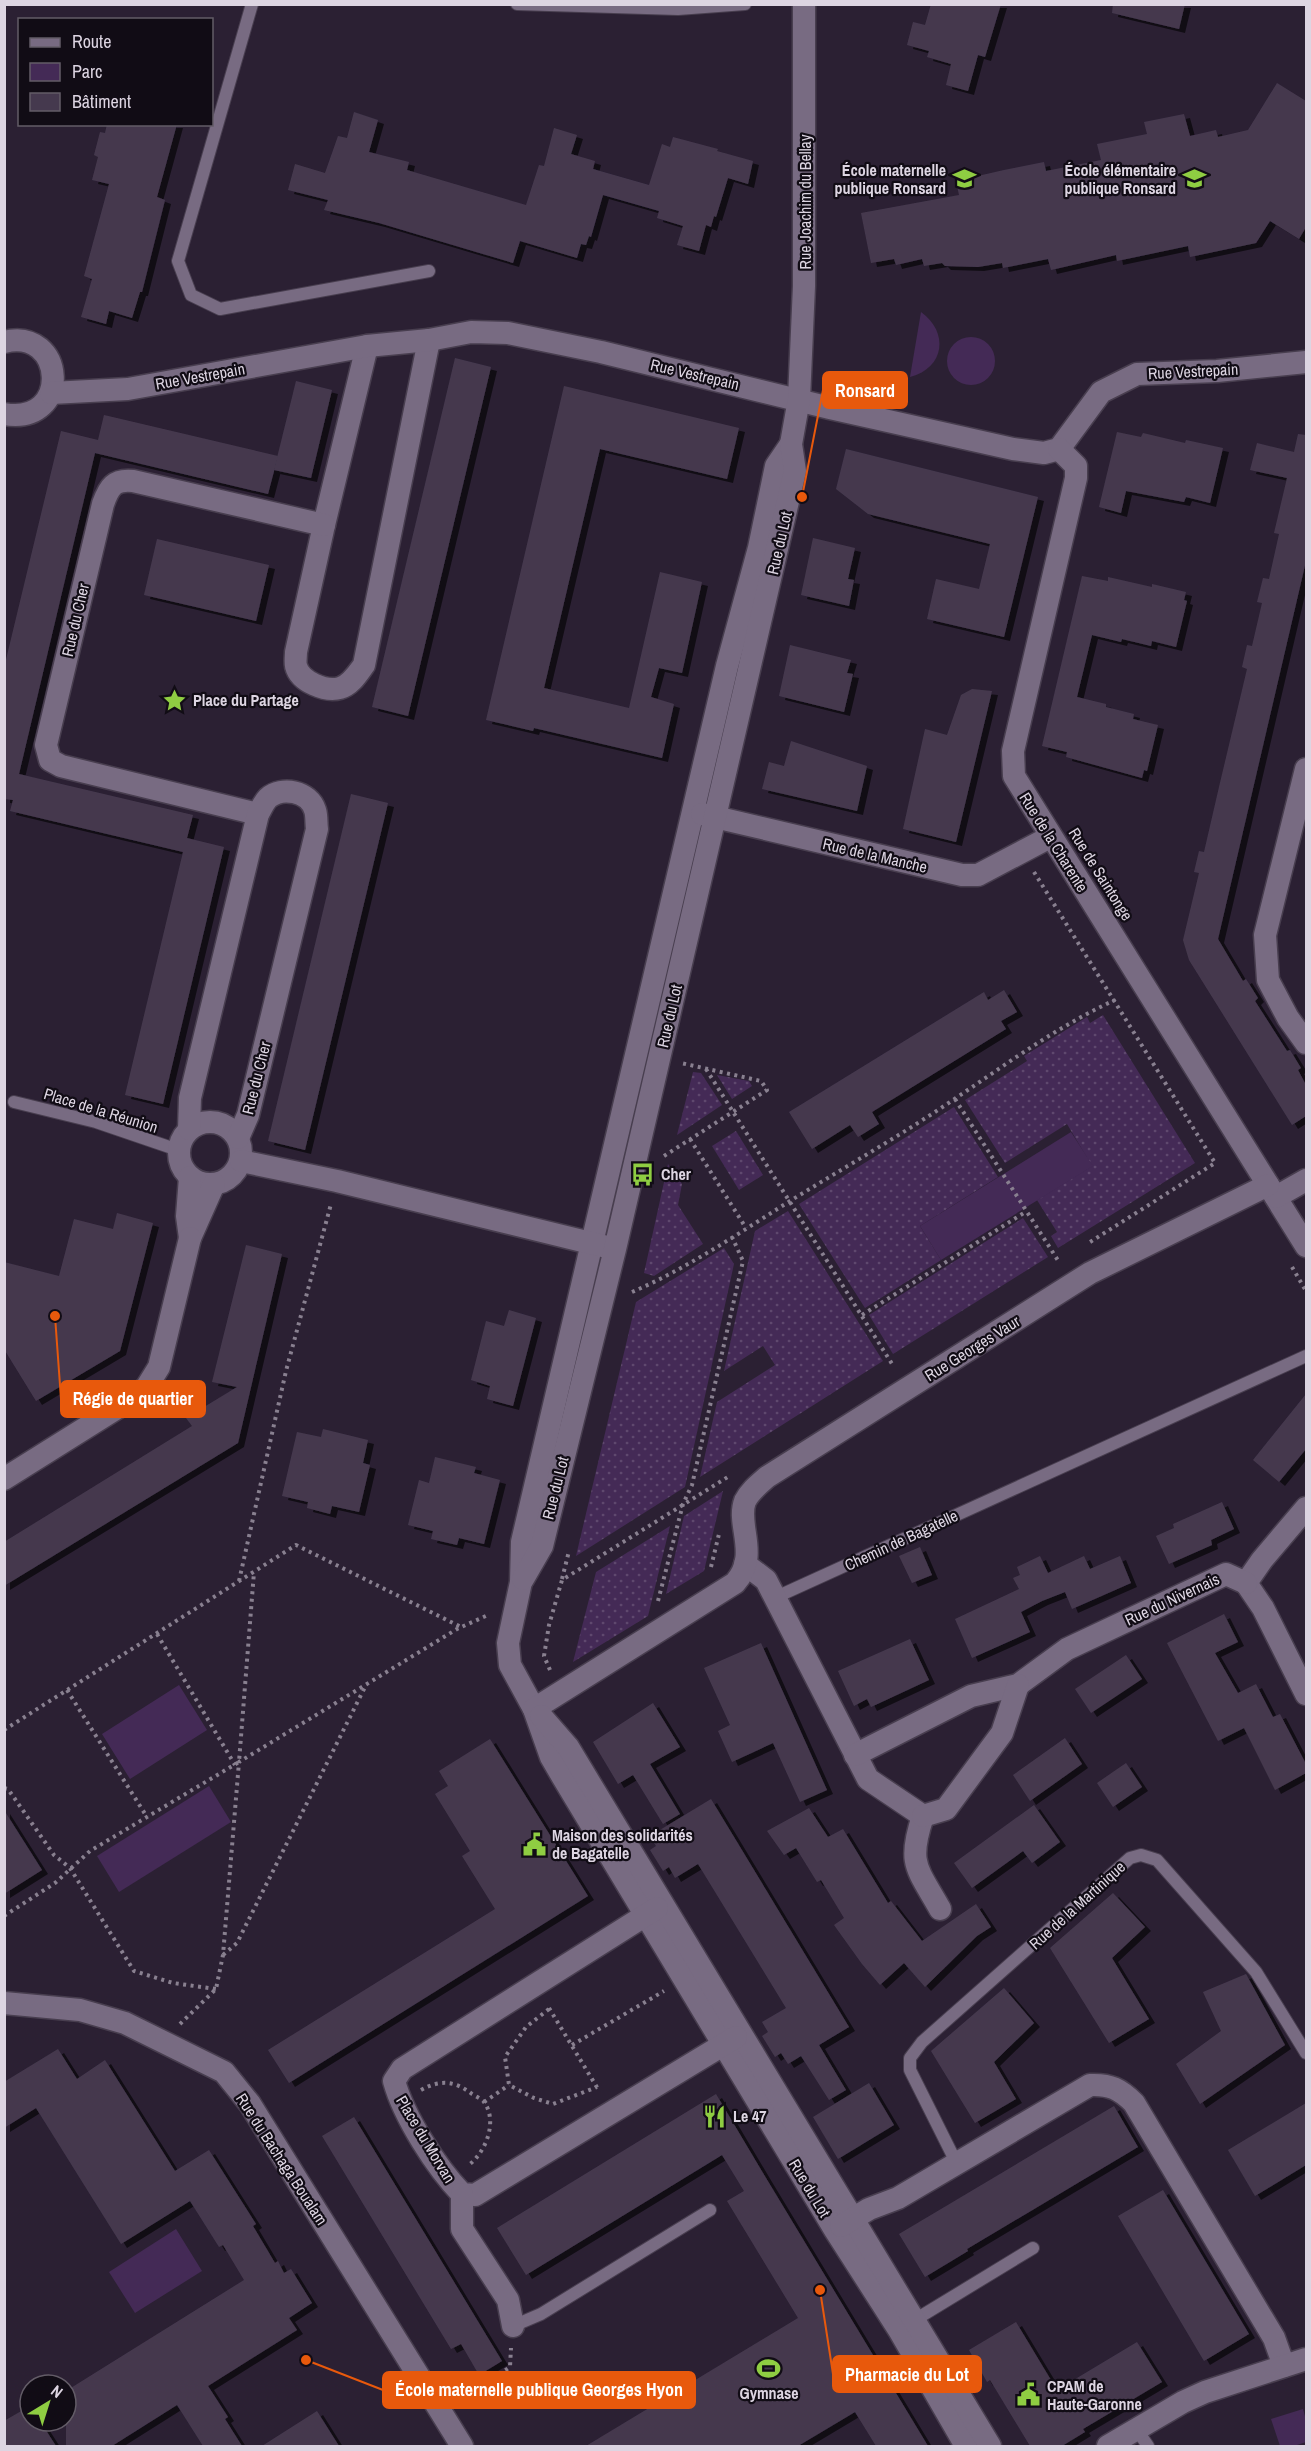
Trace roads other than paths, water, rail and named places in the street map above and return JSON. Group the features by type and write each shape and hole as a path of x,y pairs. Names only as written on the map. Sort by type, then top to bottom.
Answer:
{"street":[{"name":"Rue Joachim du Bellay","path":"799,399 804,263 804,4"},
{"name":"Rue Vestrepain","path":"51,393 128,389 367,346 429,340 471,332 508,333 601,352 1013,448 1044,453 1059,449 1101,392 1137,374 1306,364"},
{"path":"367,346 296,652 296,667 302,677 321,688 340,688 353,680 364,665 429,340"},
{"path":"4,342 27,342 41,350 49,360 54,382 51,393 39,409 26,415 4,414"},
{"name":"Rue du Lot","path":"799,399 791,444 776,466 759,548 727,666 705,815 604,1246 542,1546 521,1582 508,1643 510,1665 534,1709 551,1757 655,1910 906,2325 990,2446"},
{"name":"Rue de la Charente","path":"1059,449 1076,466 1076,478 1013,751 1014,776 1272,1191"},
{"name":"Rue du Cher","path":"258,814 61,766 50,760 46,745 103,504 108,489 114,483 123,480 133,481 324,525"},
{"path":"1306,769 1265,935 1268,980 1288,1018 1306,1043"},
{"name":"Rue du Cher","path":"189,1129 190,1098 258,814 267,799 279,791 293,792 306,797 315,808 317,829 248,1114 238,1138"},
{"name":"Rue de la Manche","path":"705,815 962,875 978,875 1050,837"},
{"name":"Rue du Cher","path":"178,1150 182,1138 189,1129 201,1122 216,1121 229,1127 238,1138 242,1149 241,1161"},
{"path":"178,1150 183,1168 190,1177 206,1184 226,1180 235,1172 241,1161 337,1181 604,1246"},
{"path":"190,1177 188,1216 190,1238"},
{"name":"Rue Georges Vaur","path":"745,1564 748,1539 744,1514 745,1502 753,1490 767,1477 1090,1274 1272,1191 1306,1180"},
{"path":"4,1479 146,1388 159,1367 190,1238 214,1184"},
{"path":"1272,1191 1306,1246"},
{"name":"Rue du Nivernais","path":"855,1755 971,1696 1018,1685 1067,1649 1226,1574 1246,1583 1262,1560 1306,1508"},
{"path":"534,1709 735,1582 741,1575 745,1564 766,1580 868,1779 923,1816"},
{"path":"1246,1583 1263,1608 1306,1694"},
{"path":"923,1816 946,1809 1002,1733 1018,1685"},
{"path":"923,1816 914,1842 915,1864 939,1909"},
{"name":"Place du Morvan","path":"655,1910 402,2069 394,2081 400,2102 447,2179 462,2194 476,2195 732,2039"},
{"name":"Rue du Bachaga Boualam","path":"4,2002 80,2010 125,2023 224,2072 250,2104 462,2446"},
{"path":"844,2224 869,2209 898,2198 1090,2085 1107,2084 1123,2091 1134,2103 1268,2328 1284,2366"},
{"path":"462,2194 462,2229 508,2300 513,2326"},
{"name":"Rue du Lot","path":"906,2325 966,2446"},
{"path":"1108,2446 1142,2438 1205,2392 1306,2359"}],"lane":[{"path":"252,4 178,261 191,295 220,309 429,272"},
{"path":"517,4 678,9 745,4"},
{"name":"Place de la Réunion","path":"14,1102 96,1122 178,1150"},
{"name":"Chemin de Bagatelle","path":"774,1598 1306,1356"},
{"name":"Rue de la Martinique","path":"957,2164 910,2070 910,2058 922,2042 1130,1858 1141,1855 1156,1860 1256,1972 1306,2053"},
{"path":"513,2326 541,2314 710,2210"},
{"path":"906,2325 1033,2247"}],"place":[{"name":"École maternelle publique Ronsard","path":"964,179"},
{"name":"École élémentaire publique Ronsard","path":"1194,179"},
{"name":"Ronsard","path":"802,497"},
{"name":"Place du Partage","path":"175,700"},
{"name":"Cher","path":"643,1174"},
{"name":"Régie de quartier","path":"55,1316"},
{"name":"Maison des solidarités de Bagatelle","path":"534,1844"},
{"name":"Le 47","path":"715,2116"},
{"name":"Pharmacie du Lot","path":"820,2290"},
{"name":"École maternelle publique Georges Hyon","path":"306,2360"},
{"name":"Gymnase","path":"769,2368"},
{"name":"CPAM de Haute-Garonne","path":"1029,2395"}]}
